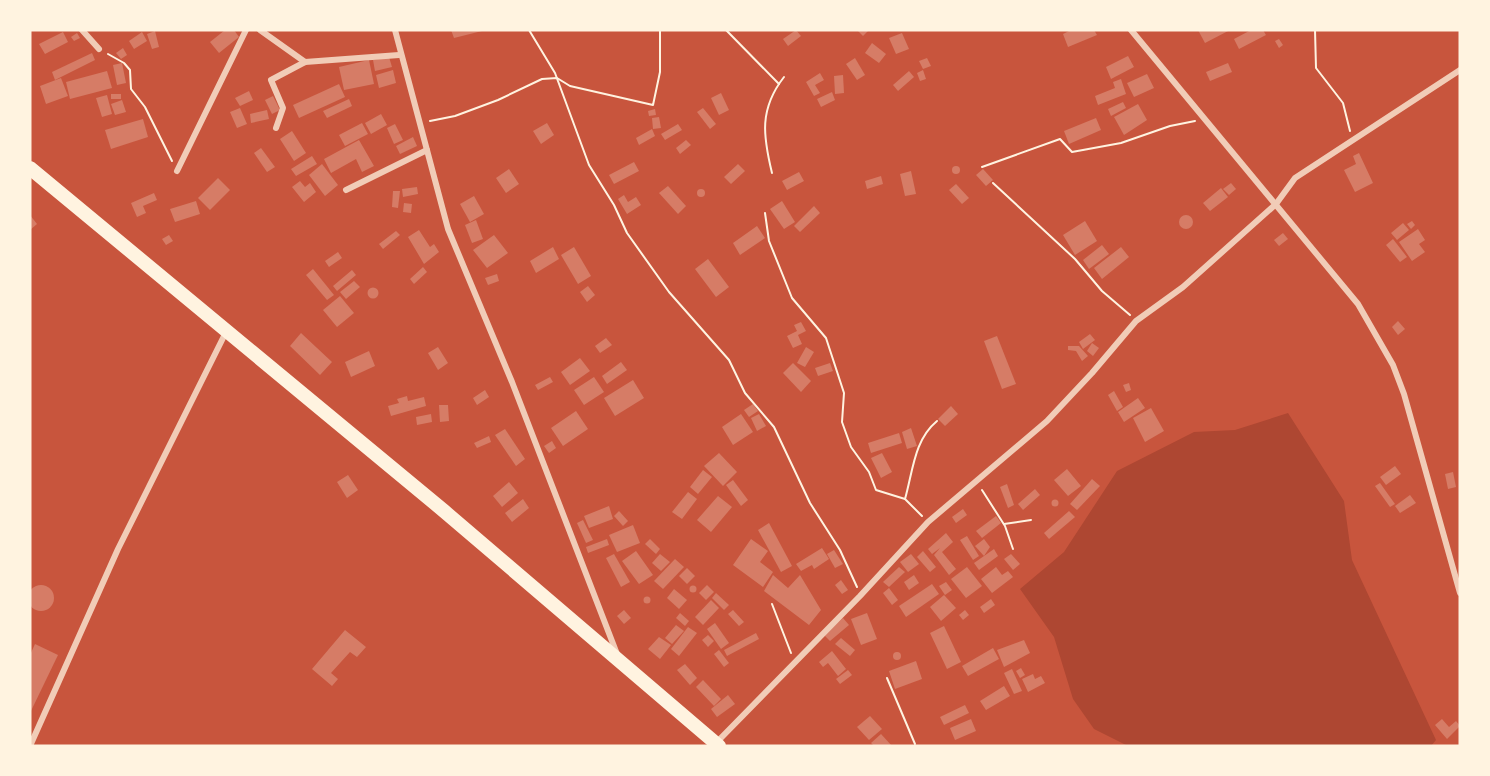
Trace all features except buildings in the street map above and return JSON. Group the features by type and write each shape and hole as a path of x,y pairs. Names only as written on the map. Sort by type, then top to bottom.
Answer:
{"highway":[{"path":"30,168 718,744"}],"street":[{"path":"82,30 99,49"},
{"path":"177,171 246,30"},
{"path":"260,30 305,62"},
{"path":"395,30 399,55 428,150 448,229 512,382 619,660"},
{"path":"1131,30 1358,304 1392,365 1404,394 1460,593"},
{"path":"276,129 284,108 271,80 305,62 399,55"},
{"path":"718,744 928,522 1047,421 1136,321 1183,287 1276,204 1295,178 1460,70"},
{"path":"346,190 428,150"},
{"path":"30,746 118,549 226,332"}],"path":[{"path":"529,30 557,78 589,165 614,205 627,233 669,292 729,360 745,393 774,427 810,503 840,550 860,596"},
{"path":"419,124 455,116 498,100 542,79 557,78 570,86 653,105 660,72 660,30"},
{"path":"726,30 779,84"},
{"path":"1316,30 1316,68 1343,103 1353,141"},
{"path":"99,49 124,63 130,70 131,89 145,107 177,171"},
{"path":"772,173 765,145 765,115 771,94 784,77"},
{"path":"982,167 1060,140 1072,152 1095,149 1170,126 1204,119"},
{"path":"993,183 1076,259 1102,291 1136,321"},
{"path":"765,213 769,241 792,298 826,338 844,393 842,422 851,447 869,472 876,490 904,499 928,522"},
{"path":"904,499 919,443 925,431 937,421"},
{"path":"977,479 1004,524 1013,549"},
{"path":"1004,524 1031,520"},
{"path":"772,604 794,662"},
{"path":"887,678 915,744"}],"shaded area":[{"path":"1288,413 1344,501 1352,560 1436,740 1431,746 1128,746 1094,729 1073,699 1054,637 1020,589 1064,552 1117,471 1194,432 1235,430"}]}
